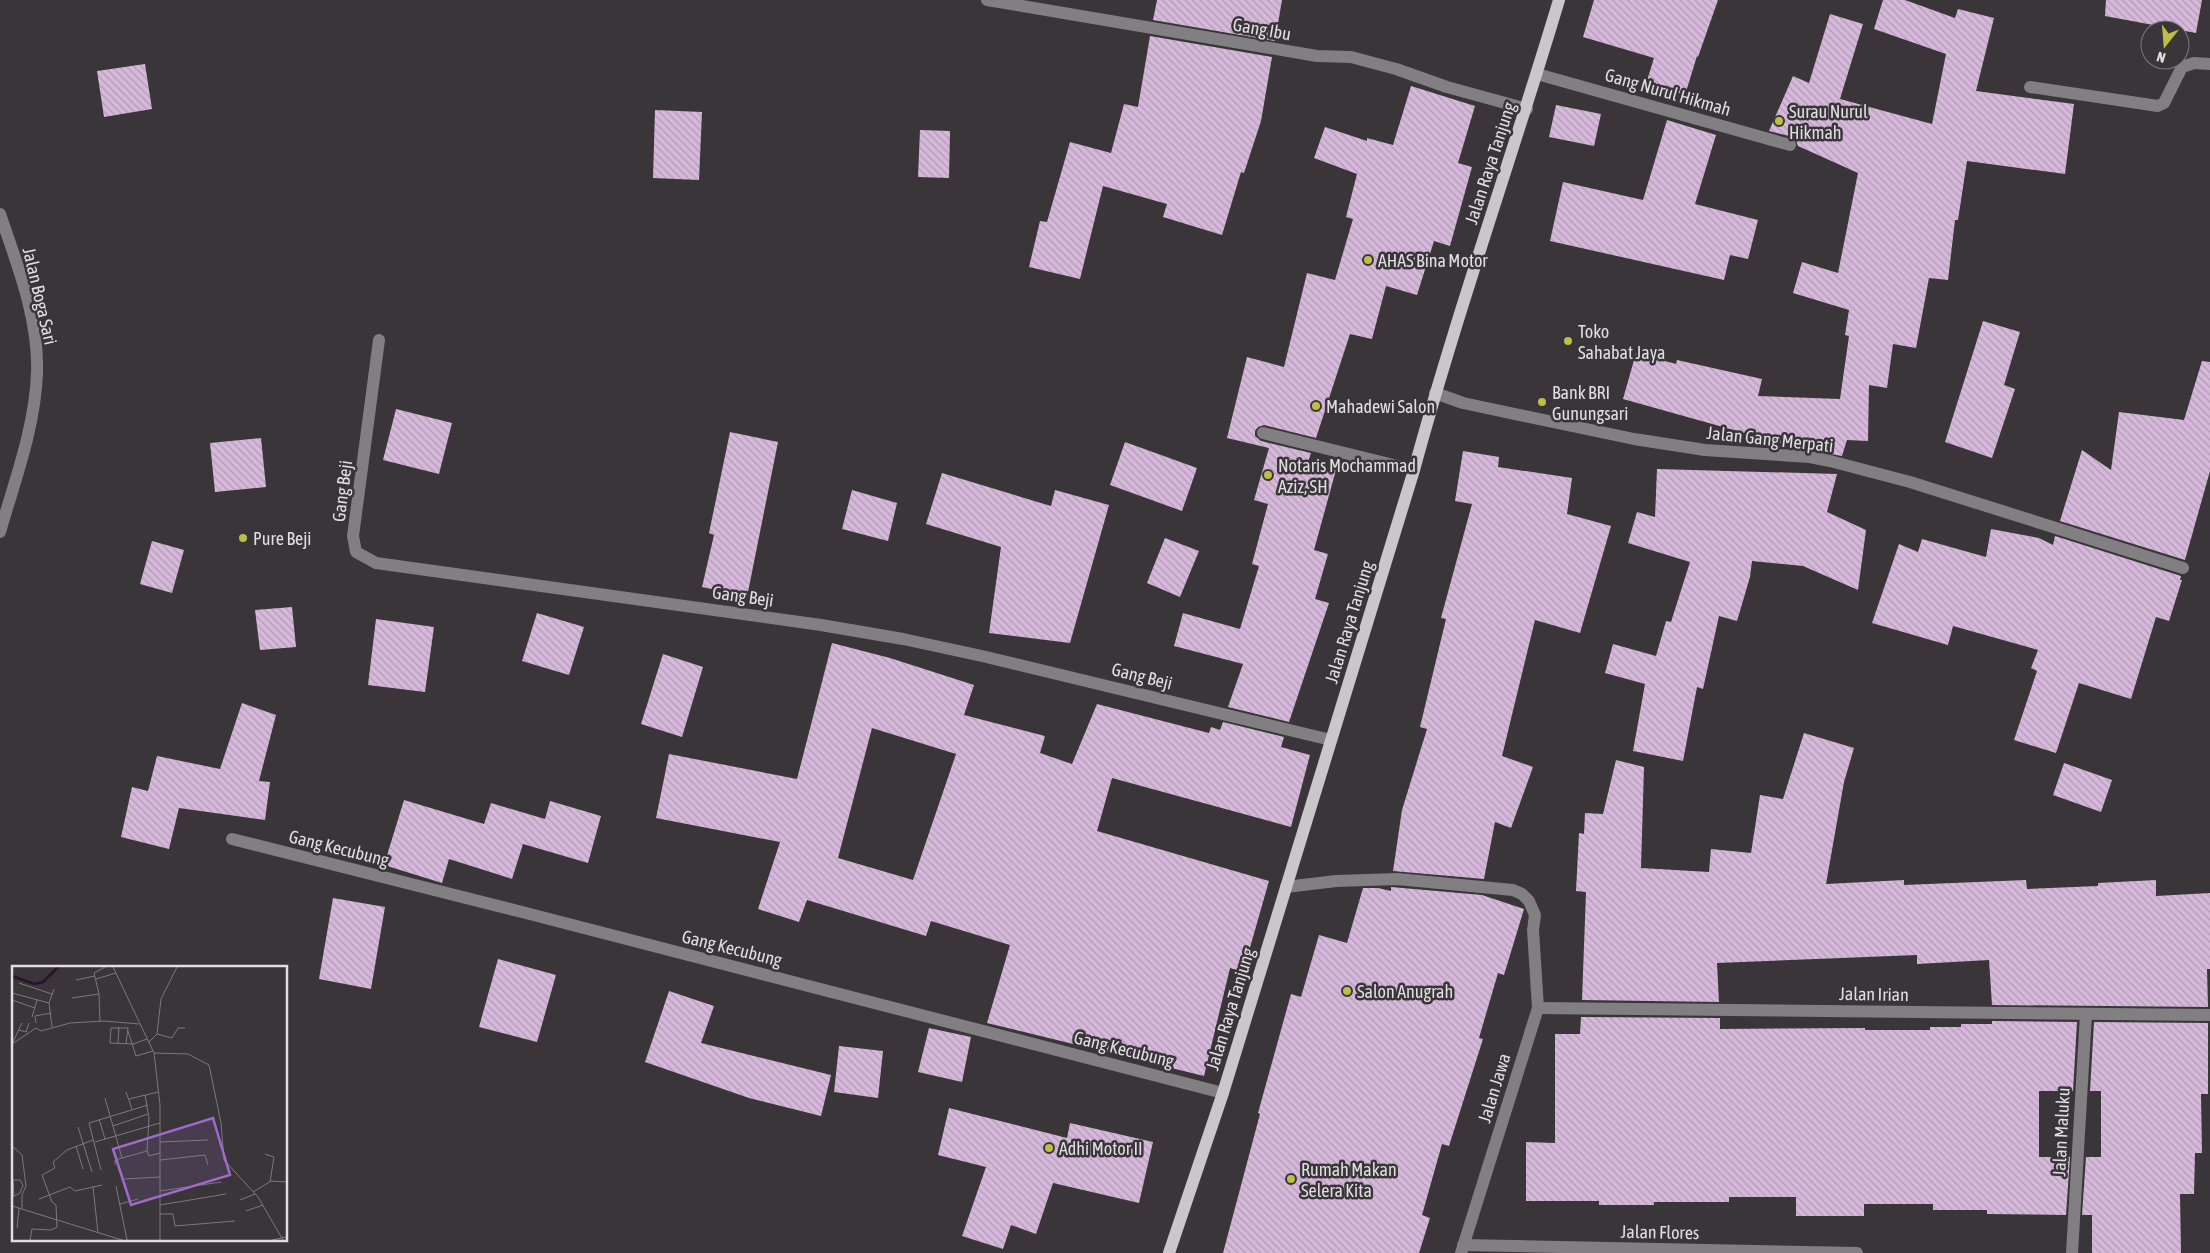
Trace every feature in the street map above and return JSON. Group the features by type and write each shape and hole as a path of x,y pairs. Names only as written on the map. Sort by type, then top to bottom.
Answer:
{"main road":[{"name":"Jalan Raya Tanjung","path":"1169,1253 1223,1093 1414,470 1435,392 1527,109 1559,0"}],"street":[{"name":"Gang Ibu","path":"987,0 1317,56 1351,57 1396,68 1447,87 1527,109"},
{"path":"2030,87 2158,106 2164,103 2182,67 2194,63 2210,64"},
{"name":"Gang Nurul Hikmah","path":"1537,74 1790,144"},
{"name":"Jalan Boga Sari","path":"0,214 14,254 30,314 36,342 37,371 35,400 29,428 0,532"},
{"name":"Gang Beji","path":"379,340 353,536 356,552 376,563 811,624 903,639 982,656 1331,740"},
{"name":"Jalan Gang Merpati","path":"1435,392 1463,403 1634,438 1705,450 1810,457 1830,461 1910,482 2183,568"},
{"path":"1263,433 1414,470"},
{"name":"Gang Kecubung","path":"232,839 531,914 1223,1093"},
{"name":"Jalan Jawa","path":"1286,887 1336,881 1397,880 1513,890 1522,894 1531,904 1535,915 1533,930 1538,1008 1462,1249"},
{"name":"Jalan Irian","path":"1538,1008 2210,1015"},
{"name":"Jalan Maluku","path":"2072,1253 2086,1014"},
{"name":"Jalan Flores","path":"1462,1249 1857,1253"}],"building":[{"path":"1157,0 1282,0 1275,41 1153,20"},
{"path":"1594,0 1718,0 1685,95 1646,84 1654,58 1583,37"},
{"path":"1883,0 1905,0 1955,18 1958,9 1994,18 1976,91 2074,104 2065,174 1967,161 1958,220 1955,220 1948,280 1929,278 1916,348 1893,344 1887,388 1869,385 1868,441 1847,440 1842,456 1798,448 1623,399 1636,353 1676,364 1677,360 1762,379 1758,396 1840,399 1849,336 1845,335 1849,310 1793,293 1802,262 1838,273 1858,173 1798,146 1793,137 1769,131 1793,76 1809,83 1830,14 1863,24 1840,99 1932,124 1946,54 1874,29"},
{"path":"2106,0 2202,0 2196,33 2190,32 2190,20 2140,20 2140,23 2105,16"},
{"path":"1150,36 1272,57 1261,121 1244,173 1241,172 1222,235 1163,217 1167,204 1103,186 1080,279 1029,267 1040,221 1047,222 1070,142 1111,153 1124,104 1138,107"},
{"path":"145,64 152,109 104,117 97,71"},
{"path":"1411,86 1475,106 1458,163 1472,167 1450,246 1434,241 1417,295 1386,286 1372,339 1350,334 1316,438 1264,425 1258,427 1255,431 1255,436 1261,441 1311,453 1308,462 1336,470 1314,550 1328,554 1315,599 1329,603 1289,722 1228,707 1243,664 1174,646 1183,613 1240,629 1259,566 1252,564 1268,504 1254,500 1269,448 1227,438 1247,357 1284,367 1307,273 1335,280 1353,219 1346,217 1357,174 1314,158 1325,127 1367,141 1367,138 1393,145"},
{"path":"1556,105 1601,114 1594,146 1549,137"},
{"path":"655,110 702,112 699,180 653,178"},
{"path":"1667,120 1716,135 1695,204 1758,220 1748,259 1730,255 1724,280 1550,241 1563,182 1643,200"},
{"path":"920,130 950,131 949,178 918,177"},
{"path":"1983,321 2020,332 2004,385 2015,389 1992,458 1945,442"},
{"path":"2202,361 2210,362 2210,471 2185,560 2060,521 2082,450 2111,470 2119,412 2184,420"},
{"path":"396,409 452,423 439,474 383,460"},
{"path":"730,432 778,442 747,597 702,587 714,535 709,533"},
{"path":"261,438 266,487 215,492 210,443"},
{"path":"1125,442 1197,468 1182,511 1110,485"},
{"path":"1463,451 1499,457 1498,467 1572,478 1567,514 1611,526 1580,633 1535,620 1502,756 1533,767 1511,828 1495,822 1484,879 1393,871 1402,810 1427,729 1420,727 1446,619 1441,618 1472,504 1455,501"},
{"path":"1657,469 1837,474 1827,512 1866,530 1858,590 1803,566 1752,561 1750,577 1737,621 1719,616 1703,689 1697,687 1683,761 1633,751 1645,684 1605,673 1613,644 1656,656 1666,621 1671,622 1690,562 1628,543 1637,512 1655,517"},
{"path":"942,473 1051,506 1055,490 1109,505 1070,643 989,633 1001,547 926,524"},
{"path":"852,490 897,503 888,541 842,529"},
{"path":"1991,529 2039,538 2053,545 2055,536 2181,576 2180,580 2182,580 2169,621 2156,617 2131,699 2079,683 2056,753 2014,740 2037,671 2031,668 2038,650 1953,626 1948,645 1872,623 1899,544 1918,552 1922,539 1986,557"},
{"path":"1165,538 1199,551 1180,597 1147,583"},
{"path":"152,541 184,550 172,593 140,584"},
{"path":"292,607 296,647 260,650 255,610"},
{"path":"537,613 584,627 569,675 522,661"},
{"path":"376,619 434,627 425,692 368,685"},
{"path":"832,643 890,658 974,685 964,715 1045,736 1040,753 1072,764 1097,704 1209,733 1211,727 1220,730 1223,722 1284,737 1281,747 1310,755 1291,827 1112,778 1097,831 1269,881 1243,972 1230,968 1204,1076 987,1023 1010,945 931,921 926,936 807,900 799,922 758,909 780,842 656,818 669,754 797,779","holes":["872,728 956,754 913,880 838,858"]},
{"path":"663,654 703,667 682,737 641,724"},
{"path":"242,703 276,715 259,781 270,782 265,820 179,808 169,849 121,837 132,787 148,791 157,756 220,769"},
{"path":"1804,733 1854,748 1844,782 1826,884 1904,880 1904,885 2026,880 2027,889 2098,886 2098,883 2156,880 2156,896 2210,893 2210,969 2207,969 2208,1007 1992,1005 1989,960 1917,964 1917,955 1717,963 1719,1002 1582,1000 1586,892 1576,891 1579,833 1584,834 1585,813 1603,814 1616,760 1644,767 1641,868 1709,872 1711,849 1751,853 1760,795 1783,799"},
{"path":"2064,763 2112,780 2101,812 2053,795"},
{"path":"404,800 484,824 491,803 545,819 550,801 601,816 588,863 523,844 512,879 449,859 442,883 384,865"},
{"path":"1391,887 1482,895 1524,909 1504,975 1498,973 1479,1038 1483,1039 1449,1146 1442,1144 1422,1215 1430,1218 1419,1253 1223,1253 1260,1114 1258,1113 1291,994 1301,997 1319,935 1347,943 1363,888 1378,888 1391,891"},
{"path":"333,898 385,907 371,989 319,979"},
{"path":"498,959 556,975 537,1042 479,1027"},
{"path":"669,991 714,1006 701,1043 831,1075 821,1116 749,1098 645,1062"},
{"path":"1581,1017 1720,1018 1720,1029 1865,1028 1865,1030 1930,1030 1930,1027 1961,1027 1961,1024 1992,1024 1992,1021 2077,1022 2073,1091 2039,1091 2039,1157 2070,1157 2066,1215 1987,1214 1987,1210 1933,1210 1933,1204 1864,1204 1864,1216 1796,1216 1796,1197 1729,1197 1729,1202 1654,1202 1654,1205 1599,1205 1599,1201 1526,1201 1526,1142 1555,1143 1555,1034 1580,1034"},
{"path":"2094,1022 2208,1023 2208,1094 2201,1094 2202,1153 2195,1153 2194,1194 2180,1194 2181,1253 2092,1253 2092,1215 2082,1215 2086,1157 2101,1157 2101,1091 2090,1091"},
{"path":"929,1028 971,1037 962,1082 918,1072"},
{"path":"839,1046 883,1051 878,1098 834,1092"},
{"path":"949,1108 1067,1138 1070,1123 1153,1142 1139,1203 1053,1183 1036,1234 1011,1225 1003,1249 962,1236 986,1167 938,1155"}],"place":[{"name":"Surau Nurul Hikmah","path":"1779,121"},
{"name":"AHAS Bina Motor","path":"1368,260"},
{"name":"Toko Sahabat Jaya","path":"1568,341"},
{"name":"Bank BRI Gunungsari","path":"1542,402"},
{"name":"Mahadewi Salon","path":"1316,406"},
{"name":"Notaris Mochammad Aziz, SH","path":"1268,475"},
{"name":"Pure Beji","path":"243,538"},
{"name":"Salon Anugrah","path":"1347,991"},
{"name":"Adhi Motor II","path":"1049,1148"},
{"name":"Rumah Makan Selera Kita","path":"1291,1179"}]}
